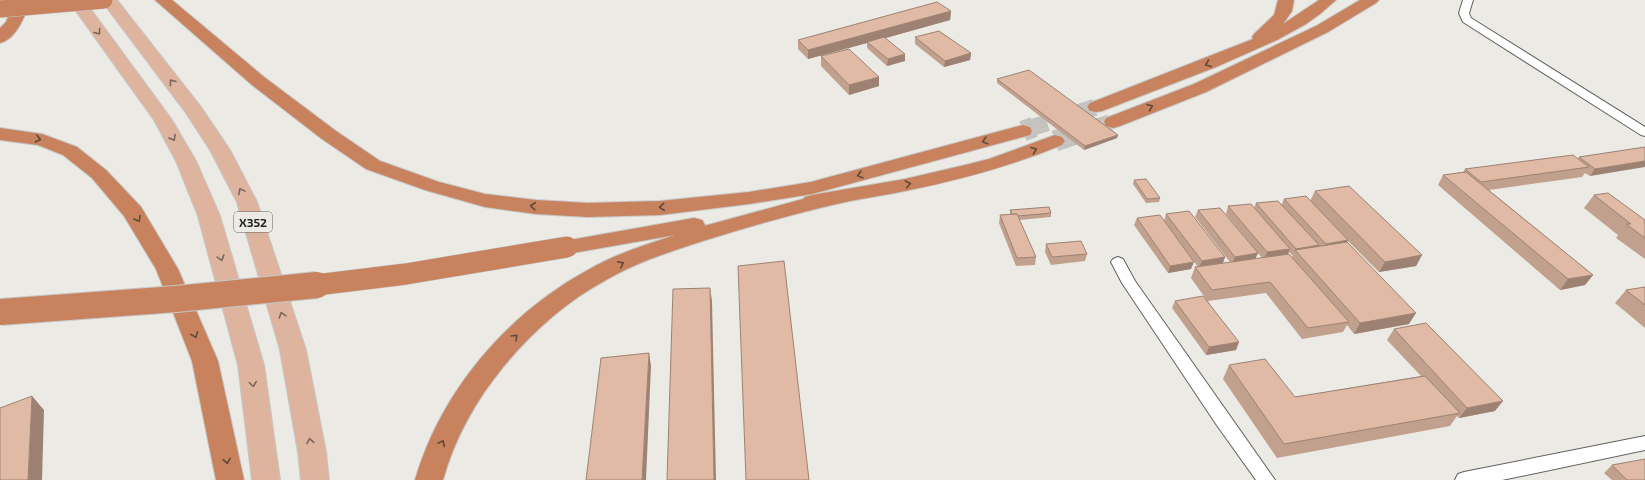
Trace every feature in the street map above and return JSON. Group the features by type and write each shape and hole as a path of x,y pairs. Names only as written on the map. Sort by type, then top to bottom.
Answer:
{"highway":[{"path":"0,38 13,23 23,0"},
{"path":"0,9 104,0"},
{"path":"162,0 258,81 329,135 373,164 432,186 485,200 536,207 588,210 660,208 819,194"},
{"path":"1235,53 1273,27 1282,15 1286,0"},
{"path":"1096,107 1273,37 1294,26 1313,13 1328,0"},
{"path":"1261,58 1319,20 1342,0"},
{"path":"1113,122 1200,88 1322,29 1370,0"},
{"path":"429,480 434,457 464,401 496,357 537,315 587,280 638,256 704,233 819,194 1023,131"},
{"path":"0,134 42,140 70,152 98,174 133,212 167,269 205,361 230,480"},
{"path":"0,312 116,304 353,281 474,263 776,200 962,174 1034,151 1056,141"},
{"path":"0,300 122,292 354,269 566,243"}],"main road":[{"path":"76,0 163,120 186,161 209,216 251,365 266,480"},
{"name":"X352","path":"109,0 194,111 220,150 247,202 293,350 312,452 315,480"}],"street":[{"path":"1468,0 1464,13 1467,20 1645,132"},
{"path":"1118,262 1129,283 1222,419 1266,480"},
{"path":"1464,480 1645,443"}],"building":[{"path":"937,2 951,11 808,50 798,40"},
{"path":"939,31 971,53 945,61 915,37"},
{"path":"884,37 905,54 888,59 867,42"},
{"path":"849,49 879,77 849,85 821,56"},
{"path":"1029,70 1118,135 1085,146 997,79"},
{"path":"1645,147 1645,161 1595,169 1579,157"},
{"path":"1573,155 1589,167 1481,182 1465,169"},
{"path":"1466,172 1593,275 1568,279 1443,175"},
{"path":"1146,179 1160,198 1147,199 1134,180"},
{"path":"1349,186 1422,255 1385,262 1315,191"},
{"path":"1608,193 1645,220 1645,238 1626,224 1631,224 1594,195"},
{"path":"1306,196 1348,240 1326,244 1284,199"},
{"path":"1278,201 1319,245 1296,249 1256,203"},
{"path":"1251,204 1290,249 1267,252 1228,206"},
{"path":"1049,207 1051,213 1018,216 1017,214 1012,214 1010,210"},
{"path":"1220,208 1258,253 1235,257 1198,210"},
{"path":"1189,211 1225,257 1202,261 1166,214"},
{"path":"1017,214 1036,257 1017,258 1000,215"},
{"path":"1160,215 1194,262 1170,266 1137,218"},
{"path":"1081,241 1087,254 1052,257 1046,244"},
{"path":"1347,242 1416,313 1360,323 1295,250"},
{"path":"1289,254 1349,322 1308,328 1270,282 1212,290 1195,267"},
{"path":"784,261 809,480 746,480 738,266"},
{"path":"1645,287 1645,305 1626,290"},
{"path":"710,288 714,480 667,480 673,289"},
{"path":"1203,296 1239,342 1209,347 1175,301"},
{"path":"1426,323 1503,401 1467,408 1394,329"},
{"path":"649,353 642,480 586,480 601,358"},
{"path":"1265,359 1295,397 1425,376 1460,413 1284,444 1229,365"},
{"path":"32,396 28,480 0,480 0,408"},
{"path":"1645,459 1645,480 1627,480 1612,465"}],"tunnel":[{"path":"1033,127 1096,107"},
{"path":"1094,128 1113,122"},
{"path":"1023,131 1033,127"},
{"path":"1055,141 1094,128"}]}
